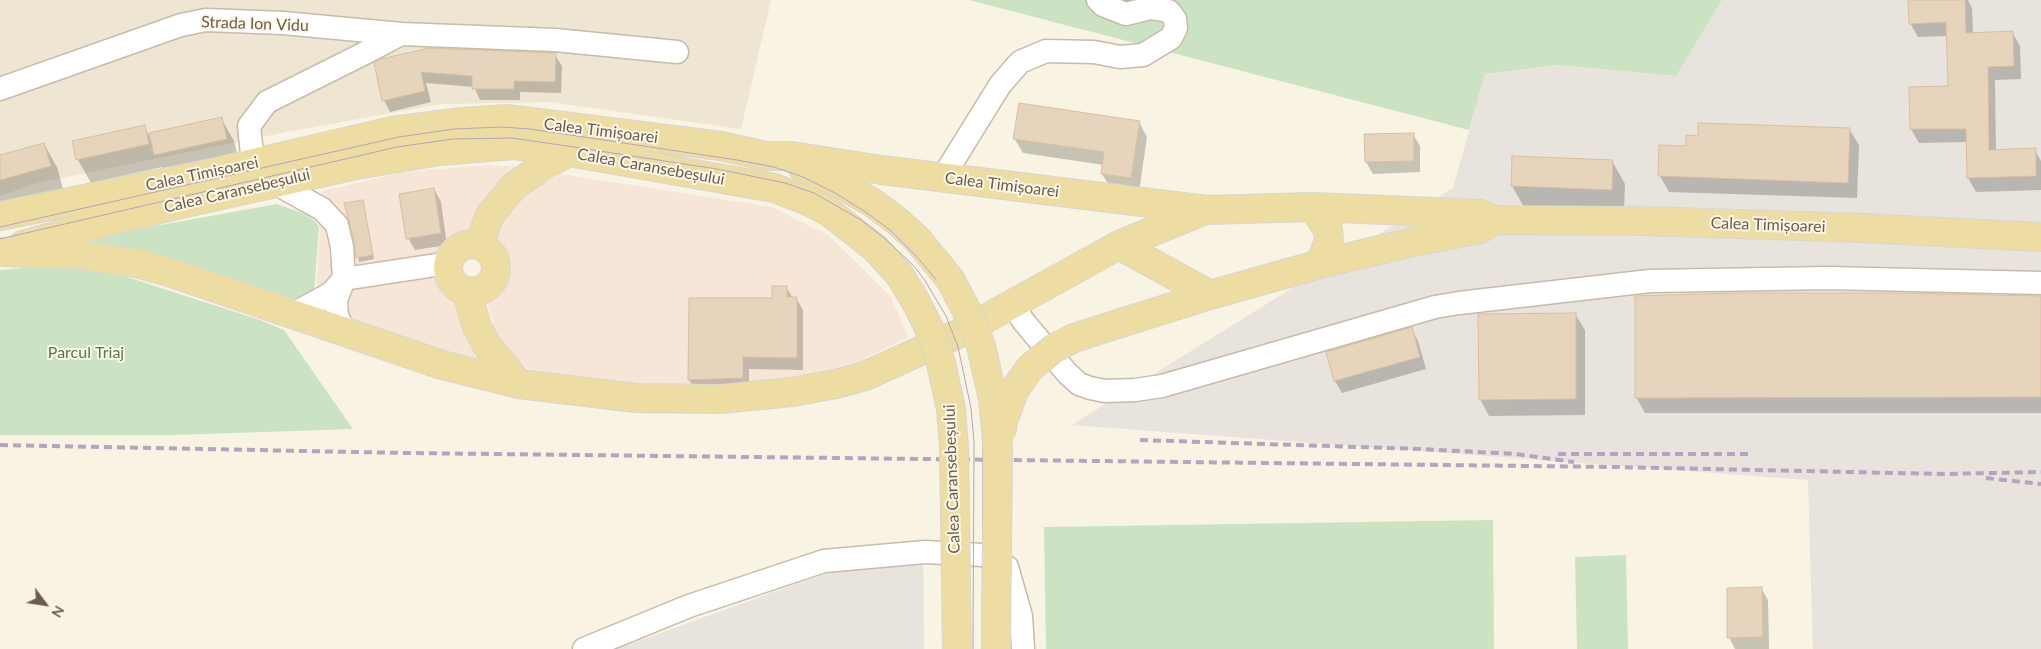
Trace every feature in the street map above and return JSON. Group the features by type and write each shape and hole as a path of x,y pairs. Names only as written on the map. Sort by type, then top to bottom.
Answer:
{"main road":[{"name":"Calea Timișoarei","path":"0,216 252,163 392,131 462,122 507,119 720,146 765,156 791,156 1207,210 1313,206 1481,214 1495,220 1644,221 1844,227 2041,237"},
{"name":"Calea Caransebeșului","path":"0,252 86,226 351,166 439,151 514,145 569,152 774,188 808,201 829,212 875,248 899,274 916,302 939,354 951,409 954,447 957,649"},
{"path":"478,244 490,215 514,186 546,164 569,152"},
{"path":"765,156 816,172 874,203 917,239 950,279 970,316 981,346 993,399 998,449 996,649"},
{"path":"1313,206 1323,220 1328,235 1326,251 1320,264"},
{"name":"Calea Timișoarei","path":"0,252 71,254 136,263 169,272 442,365 519,384 656,399 721,398 792,392 836,384 865,376 960,333 1119,245 1207,210"},
{"name":"Calea Timișoarei","path":"998,449 1008,404 1015,389 1030,368 1054,349 1074,338 1210,295 1320,264 1413,242 1480,229 1495,220"},
{"path":"1152,263 1154,231"},
{"path":"467,244 478,244 491,252 495,261 496,271 492,282 487,286 476,292 462,290 453,282 449,275 448,263 457,249 467,244"},
{"path":"1119,245 1210,295"},
{"path":"470,292 470,303 477,328 488,347 519,384"}],"street":[{"path":"944,177 1000,86 1020,62 1046,51 1094,52 1120,57 1144,55 1171,38 1176,28 1175,19 1169,11 1150,8 1126,14 1103,5 1098,0"},
{"name":"Strada Ion Vidu","path":"0,89 181,25 206,20 283,22 400,34 555,40 678,52"},
{"path":"252,163 249,126 267,102 400,34"},
{"path":"275,184 322,209 337,225 342,246 344,279 336,300 337,316 344,332"},
{"path":"293,314 330,294 344,279 448,263"},
{"path":"1012,304 1029,328 1067,373 1079,384 1105,391 1135,390 1162,386 1435,306 1459,303 1650,281 1829,278 2041,283"},
{"path":"584,649 689,606 824,561 925,552 983,555 1007,567 1021,616 1023,649"}],"shaded area":[{"path":"0,0 771,0 741,129 550,102 441,104 286,132 37,183 0,196"},
{"path":"1722,0 2041,0 2041,649 1813,649 1808,480 1072,425 1453,188 1485,74 1558,65 1676,76"},
{"path":"488,165 521,167 493,190 473,219 467,239 454,246 445,262 448,281 457,292 466,337 481,368 315,312 322,191 404,172"},
{"path":"560,174 772,207 829,236 891,297 908,337 836,373 808,381 709,386 551,379 523,366 496,335 485,293 498,279 501,259 493,246 505,220 527,194"},
{"path":"923,555 924,649 616,649 827,573"}],"green space":[{"path":"969,0 1722,0 1676,76 1558,65 1485,74 1469,130"},
{"path":"277,204 305,214 314,220 319,227 314,291 300,303 209,271 83,239"},
{"name":"Parcul Triaj","path":"57,265 127,277 260,320 284,330 353,429 175,435 0,435 0,270"},
{"path":"1493,520 1494,649 1046,649 1044,527"},
{"path":"1626,555 1628,649 1577,649 1575,557"}],"building":[{"path":"1908,0 1965,0 1966,33 2013,31 2014,66 1988,67 1989,150 2036,148 2036,176 1967,178 1966,129 1910,129 1909,87 1948,86 1946,22 1909,24"},
{"path":"429,48 556,53 555,82 514,81 514,89 472,89 472,76 421,72 425,91 382,101 374,63 381,59"},
{"path":"1019,103 1140,121 1131,178 1101,174 1104,152 1013,139"},
{"path":"222,117 227,139 154,155 149,133"},
{"path":"1698,123 1850,128 1848,183 1658,176 1659,145 1686,146 1686,135 1698,136"},
{"path":"145,125 149,144 76,160 72,141"},
{"path":"1414,133 1414,161 1365,162 1364,134"},
{"path":"44,143 51,166 0,180 0,155"},
{"path":"1512,156 1613,160 1612,190 1511,186"},
{"path":"434,188 441,233 406,239 399,194"},
{"path":"363,200 373,255 356,258 355,244 344,203"},
{"path":"772,286 787,286 787,297 797,297 797,358 743,357 743,378 688,380 689,298 772,298"},
{"path":"1737,293 1894,293 2041,296 2041,397 1635,398 1635,296"},
{"path":"1576,313 1576,399 1479,400 1478,314"},
{"path":"1412,327 1420,357 1334,381 1326,352"},
{"path":"1762,587 1763,637 1727,638 1727,588"}],"tram line":[{"path":"0,227 399,137 454,129 501,127 530,129 737,160 774,167 803,177 837,194 867,213 890,230 916,256 941,285 967,342 980,404 983,437 982,649"},
{"path":"0,239 397,147 453,139 512,138 567,146 717,169 785,183 814,193 861,220 883,237 913,265 924,279 946,316 958,347 971,408 974,442 973,649"}],"railway":[{"path":"1140,440 1420,449 1516,454 1574,462"},
{"path":"0,445 406,453 1615,467 1944,474 2041,472"},
{"path":"1558,454 1753,454"},
{"path":"1986,478 2041,484"}]}
